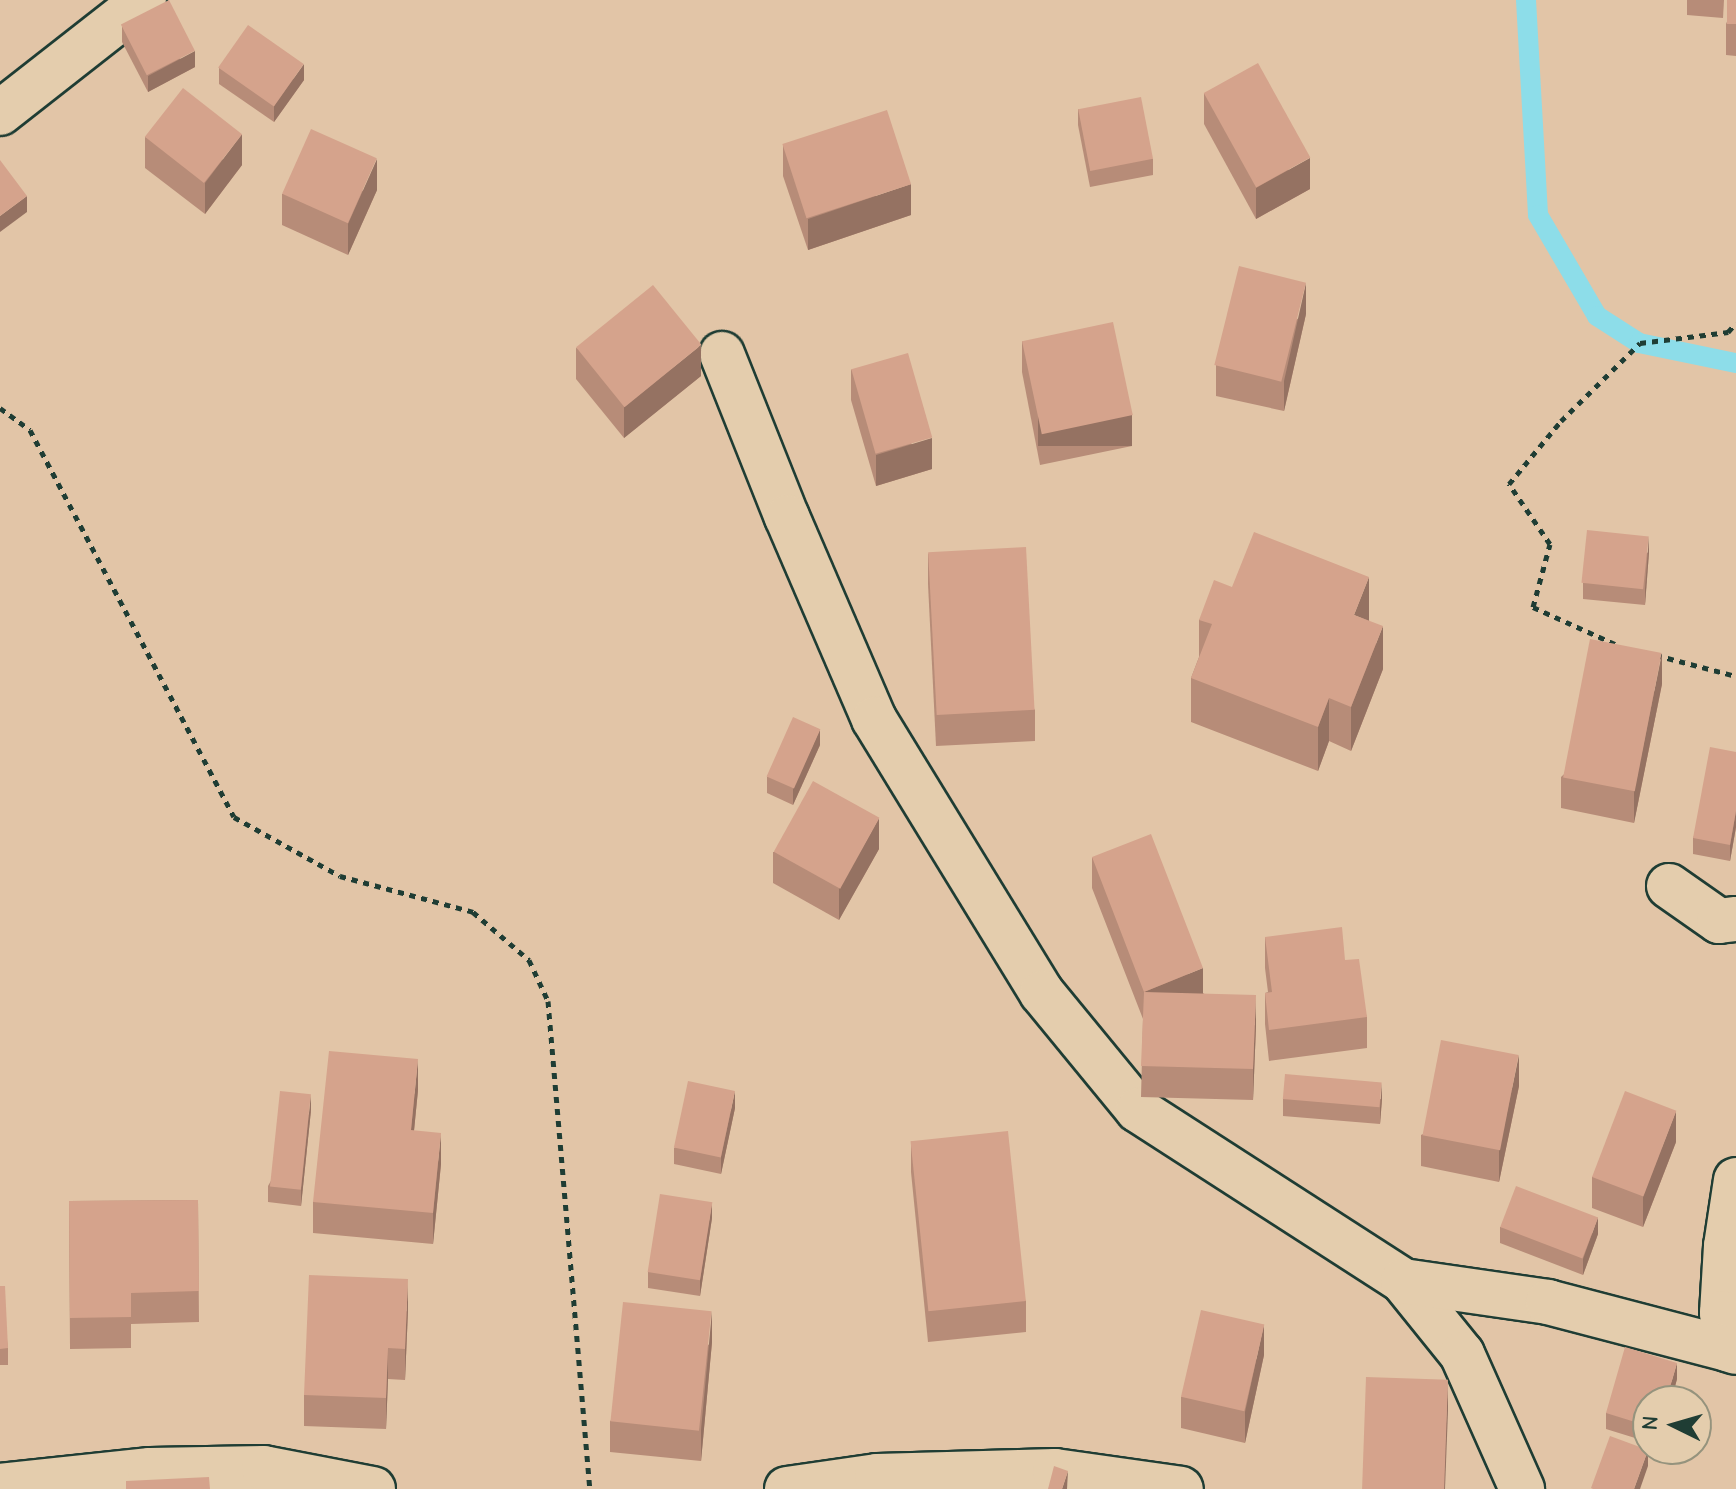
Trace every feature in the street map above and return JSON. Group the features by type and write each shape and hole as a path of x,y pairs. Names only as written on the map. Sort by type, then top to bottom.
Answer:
{"street":[{"path":"0,113 144,0"},
{"path":"722,354 787,517 874,719 1042,993 1138,1110 1403,1281 1462,1354 1522,1489"},
{"path":"1669,886 1719,921 1736,919"},
{"path":"1403,1281 1548,1302 1731,1351 1722,1313 1736,1180"},
{"path":"0,1486 150,1470 264,1468 373,1489"},
{"path":"787,1489 877,1476 1055,1471 1181,1489"}],"path":[{"path":"1618,646 1533,607 1550,544 1509,484 1561,421 1640,343 1728,332 1736,323"},
{"path":"0,408 30,430 234,817 340,876 473,912 529,960 548,1001 590,1489"},
{"path":"1647,653 1736,676"}],"building":[{"path":"169,0 195,51 147,75 121,25"},
{"path":"1727,0 1736,0 1736,24 1727,24"},
{"path":"248,25 304,64 274,107 218,68"},
{"path":"1258,63 1310,157 1256,188 1204,93"},
{"path":"183,88 242,134 204,183 145,137"},
{"path":"1141,97 1153,159 1090,171 1078,109"},
{"path":"887,110 911,184 806,218 782,144"},
{"path":"311,129 377,158 348,223 282,194"},
{"path":"0,160 27,196 0,216"},
{"path":"1239,266 1306,283 1281,382 1214,365"},
{"path":"653,285 701,345 625,407 576,347"},
{"path":"1113,322 1133,415 1042,434 1022,341"},
{"path":"908,353 932,438 876,454 851,369"},
{"path":"1587,530 1649,536 1643,589 1581,583"},
{"path":"1254,532 1369,577 1354,615 1383,626 1351,707 1329,698 1318,727 1191,678 1212,624 1199,620 1214,580 1232,587"},
{"path":"1026,547 1035,710 937,715 928,552"},
{"path":"1590,639 1662,653 1635,791 1563,777"},
{"path":"793,717 820,729 794,789 767,776"},
{"path":"1710,747 1736,752 1736,811 1730,845 1693,838"},
{"path":"813,781 879,818 840,889 774,852"},
{"path":"1151,834 1203,968 1144,992 1092,857"},
{"path":"1342,927 1345,960 1359,959 1367,1017 1269,1030 1265,993 1272,992 1265,937"},
{"path":"1144,992 1256,995 1253,1069 1141,1066"},
{"path":"1441,1040 1519,1055 1500,1150 1422,1135"},
{"path":"329,1051 418,1059 411,1130 441,1133 433,1213 313,1202"},
{"path":"1285,1074 1382,1082 1379,1107 1283,1099"},
{"path":"688,1081 735,1091 721,1157 674,1148"},
{"path":"280,1091 311,1094 301,1190 270,1186"},
{"path":"1625,1091 1676,1111 1643,1197 1592,1177"},
{"path":"1008,1131 1026,1301 928,1311 911,1141"},
{"path":"1516,1186 1598,1218 1582,1259 1500,1227"},
{"path":"660,1194 712,1202 700,1280 648,1272"},
{"path":"198,1200 199,1291 131,1293 131,1317 70,1318 69,1201"},
{"path":"309,1275 408,1279 405,1349 388,1348 386,1398 304,1395"},
{"path":"0,1286 5,1286 8,1348 0,1349"},
{"path":"623,1302 712,1311 699,1431 610,1421"},
{"path":"1201,1310 1264,1325 1244,1411 1181,1397"},
{"path":"1625,1347 1677,1363 1671,1385 1632,1385 1632,1421 1606,1413"},
{"path":"1366,1377 1448,1380 1444,1489 1362,1489"},
{"path":"1610,1436 1632,1444 1632,1465 1643,1465 1634,1489 1591,1488"},
{"path":"1054,1466 1068,1471 1062,1489 1048,1489"},
{"path":"209,1477 210,1489 126,1489 126,1481"}],"waterway":[{"path":"1526,0 1538,215 1597,316 1639,343 1736,363"}]}
